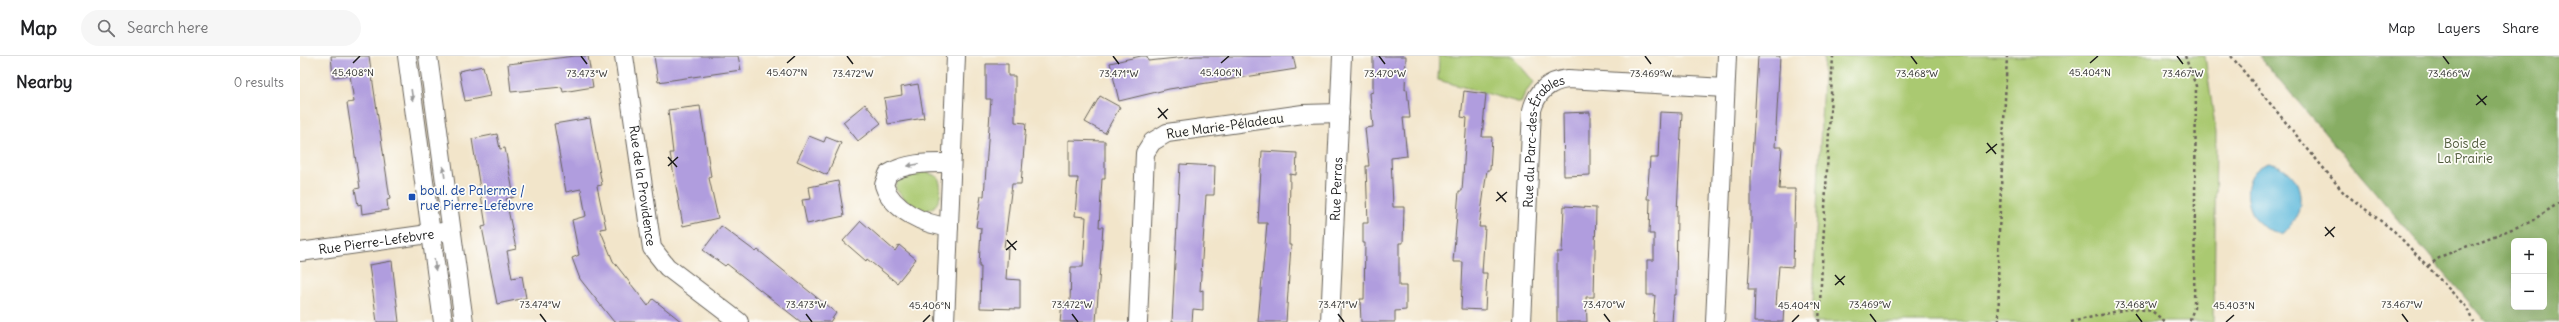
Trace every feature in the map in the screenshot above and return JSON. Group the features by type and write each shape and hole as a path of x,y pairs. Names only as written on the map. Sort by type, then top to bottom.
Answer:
{"street":[{"path":"407,56 443,322"},
{"path":"428,56 464,322"},
{"name":"Rue de la Providence","path":"624,56 652,248 667,267 739,322"},
{"path":"945,322 956,56"},
{"name":"Rue Perras","path":"1330,322 1342,56"},
{"path":"1715,322 1727,56"},
{"name":"Rue du Parc-des-Érables","path":"1522,322 1532,110 1538,95 1552,83 1568,79 1726,88"},
{"name":"Rue Marie-Péladeau","path":"1138,322 1145,153 1152,142 1167,133 1303,114 1340,113"},
{"path":"949,226 935,226 920,220 890,198 884,185 888,174 902,167 923,163 951,163"},
{"name":"Rue Pierre-Lefebvre","path":"300,252 452,230"}],"path":[{"path":"1820,322 1833,56"},
{"path":"1999,322 1998,254 2007,56"},
{"path":"2185,56 2196,86 2194,308 2189,322"},
{"path":"2231,56 2344,193 2394,231 2467,308 2473,322"},
{"path":"2428,266 2442,256 2530,222 2559,204"},
{"path":"2071,322 2131,308 2152,311 2165,322"}],"green space":[{"path":"1439,56 1512,56 1534,82 1526,92 1521,103 1438,80"},
{"path":"1824,56 2205,56 2216,133 2214,322 1812,322"},
{"name":"Bois de La Prairie","path":"2259,56 2559,56 2559,322 2486,322"},
{"path":"925,171 938,177 941,188 937,203 929,210 923,211 904,199 895,188 902,176"}],"water":[{"path":"2269,163 2285,169 2291,174 2296,180 2300,195 2300,204 2297,216 2284,233 2272,232 2262,226 2254,216 2249,204 2247,192 2250,180 2257,170"}],"building":[{"path":"331,56 369,56 390,199 387,200 388,210 362,214 361,204 358,205 355,189 360,188 347,103 354,102 350,75 333,77"},
{"path":"575,56 588,56 593,87 563,92 562,87 511,92 508,64"},
{"path":"654,56 738,56 741,70 658,82"},
{"path":"1147,56 1148,61 1196,56 1293,56 1296,69 1169,89 1119,101 1110,63"},
{"path":"1373,56 1406,56 1405,90 1407,89 1410,118 1403,118 1407,156 1391,158 1393,207 1404,207 1403,243 1399,243 1399,286 1406,286 1406,310 1395,311 1395,322 1361,322 1360,299 1364,299 1365,243 1363,243 1363,223 1368,223 1366,166 1369,166 1365,128 1373,127 1370,93 1373,92"},
{"path":"1758,56 1780,56 1775,147 1782,147 1779,189 1795,189 1793,267 1779,266 1776,305 1784,305 1783,322 1754,322 1755,289 1748,289 1751,234 1751,175"},
{"path":"986,64 1008,64 1008,76 1015,76 1015,122 1026,123 1021,184 1012,184 1004,248 1008,248 1006,279 1020,280 1020,309 980,308 981,267 979,267 981,228 976,227 981,196 984,196 991,99 986,99"},
{"path":"483,66 490,96 465,101 459,71"},
{"path":"918,84 924,118 888,124 884,98 902,95 901,87"},
{"path":"1464,91 1486,94 1482,137 1492,137 1490,170 1487,170 1479,227 1485,227 1482,273 1487,273 1485,310 1461,309 1463,262 1453,262 1459,191 1462,191 1467,118 1461,117"},
{"path":"1100,96 1120,107 1105,133 1085,122"},
{"path":"865,104 881,123 858,141 843,122"},
{"path":"700,106 711,177 709,178 718,218 683,226 670,153 673,153 668,110"},
{"path":"1590,112 1590,175 1564,176 1563,113"},
{"path":"1660,112 1682,113 1677,212 1676,295 1674,295 1672,322 1653,322 1655,295 1647,295 1647,260 1654,260 1654,234 1649,234 1650,199 1647,199 1650,158 1658,158"},
{"path":"590,118 602,185 597,186 606,228 600,229 613,261 648,306 653,299 682,322 614,322 580,279 572,258 579,255 572,220 586,216 581,189 566,192 554,124"},
{"path":"497,134 500,149 505,148 514,197 506,199 516,249 507,251 512,278 522,276 526,298 497,304 482,227 486,226 472,139"},
{"path":"809,136 824,142 826,137 841,143 827,175 797,161"},
{"path":"1069,140 1105,141 1105,179 1102,179 1099,227 1103,227 1096,322 1060,322 1062,302 1070,303 1071,267 1083,267 1086,217 1075,216 1078,178 1069,178"},
{"path":"1262,151 1297,153 1296,175 1290,174 1289,245 1291,245 1286,322 1258,322 1267,223 1258,223"},
{"path":"1180,164 1215,166 1214,195 1206,195 1200,291 1203,290 1203,310 1193,309 1192,322 1172,322"},
{"path":"838,181 844,216 807,224 802,200 811,199 809,187"},
{"path":"1564,206 1596,208 1594,297 1586,297 1587,322 1557,322 1557,252 1562,252"},
{"path":"861,221 895,251 899,245 916,259 897,283 867,259 866,261 843,241"},
{"path":"721,226 756,252 758,250 836,313 830,322 801,322 727,264 725,266 703,250"},
{"path":"392,261 399,322 377,322 369,265"}],"place":[{"name":"boul. de Palerme / rue Pierre-Lefebvre","path":"412,197"}]}
